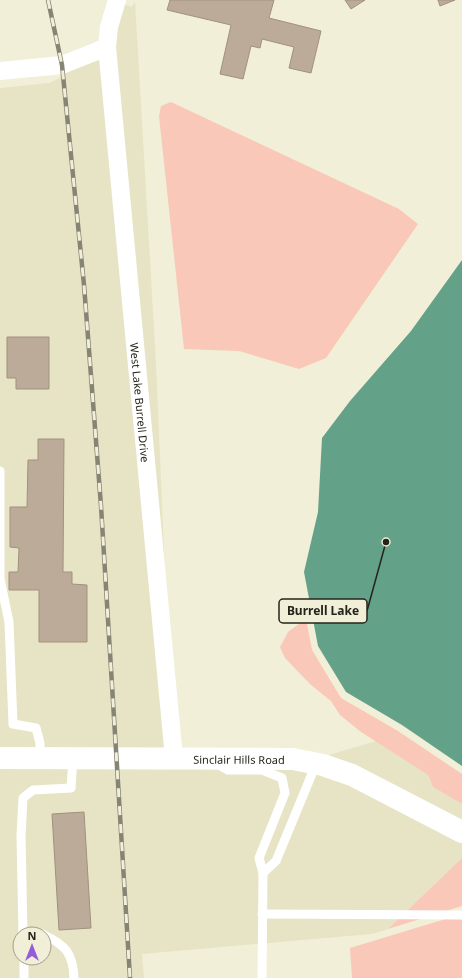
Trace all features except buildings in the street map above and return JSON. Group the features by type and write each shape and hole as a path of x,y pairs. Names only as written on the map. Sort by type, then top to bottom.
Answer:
{"street":[{"name":"West Lake Burrell Drive","path":"118,0 109,27 107,47 174,758"},
{"path":"0,71 62,65 107,47"},
{"name":"Sinclair Hills Road","path":"0,758 293,759 352,775 462,832"}],"lane":[{"path":"0,471 0,579 13,724 36,728 40,743 40,758"},
{"path":"23,926 21,842 23,798 33,790 71,788 73,758"},
{"path":"205,758 228,770 262,770 282,778 285,793 259,858 263,873 262,978"},
{"path":"263,873 276,861 316,764"},
{"path":"262,914 462,915"},
{"path":"52,938 67,949 74,963 74,978"},
{"path":"24,966 24,978"}],"shaded area":[{"path":"135,1 156,363 165,574 115,47 117,28 124,4 132,7"},
{"path":"101,59 166,749 0,750 0,88 49,83 60,78 61,74"},
{"path":"171,102 399,209 418,224 326,358 299,369 239,351 184,349 159,116 161,106"},
{"path":"462,260 462,766 402,725 346,692 318,646 304,572 318,512 322,438 350,401 411,331"},
{"path":"305,614 312,650 341,698 398,731 462,774 462,804 433,787 428,775 361,732 340,715 331,701 310,684 285,658 280,647 288,632 300,623"},
{"path":"376,741 428,775 433,787 462,804 462,823 322,757"},
{"path":"0,767 292,767 350,783 462,842 462,858 388,929 372,934 142,954 144,978 0,978"},
{"path":"462,858 462,906 388,929"},
{"path":"462,914 462,978 352,978 350,948"}],"railway":[{"path":"48,0 62,65 84,285 101,506 130,978"}],"place":[{"name":"Burrell Lake","path":"386,542"}]}
